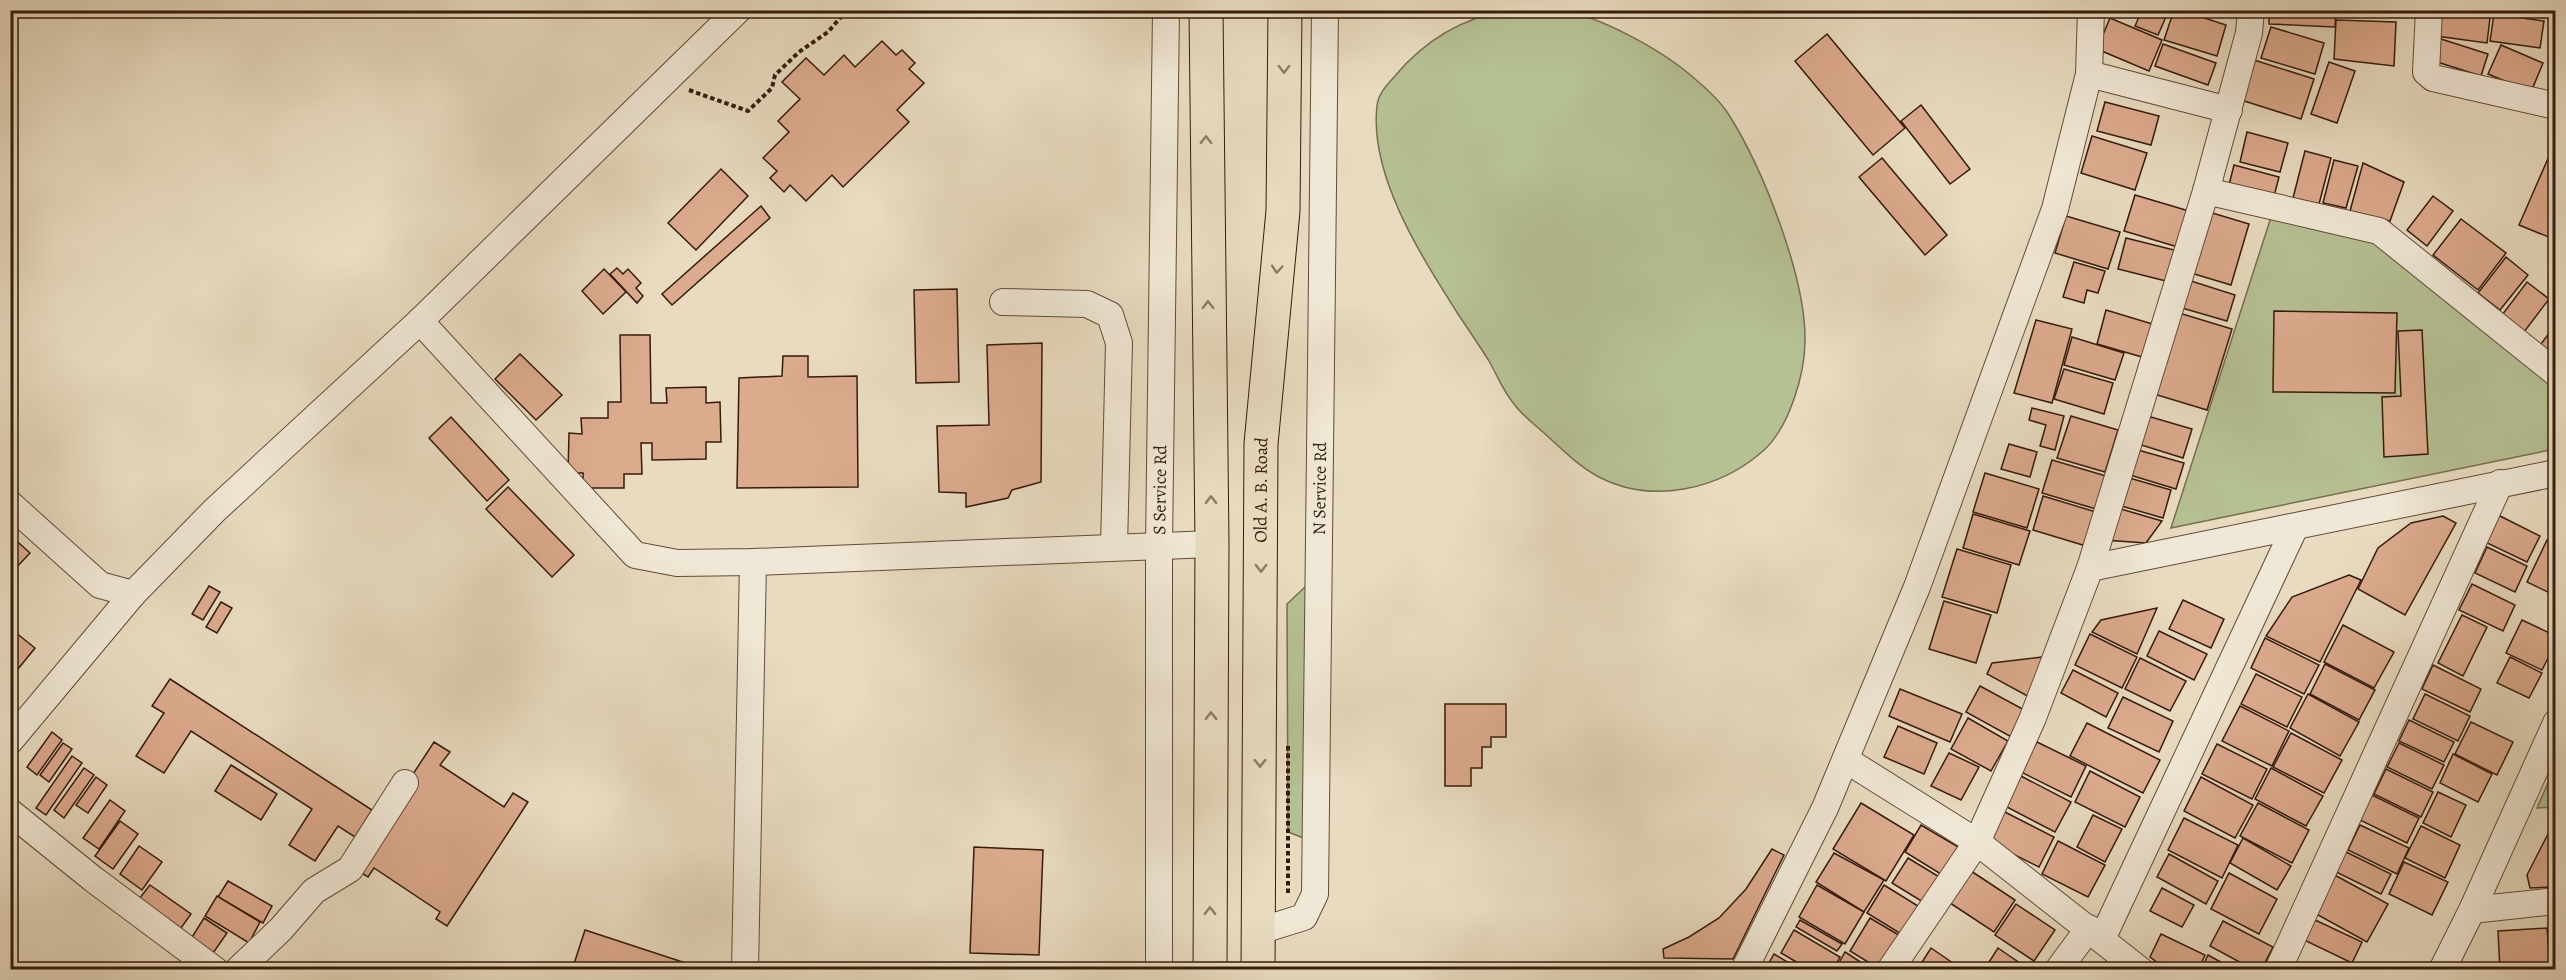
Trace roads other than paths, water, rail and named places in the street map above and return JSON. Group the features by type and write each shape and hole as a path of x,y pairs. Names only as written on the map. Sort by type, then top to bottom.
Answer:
{"main road":[{"path":"1206,10 1212,544 1210,969"},
{"name":"Old A. B. Road","path":"1258,969 1273,927 1261,444 1283,211 1285,10"}],"street":[{"path":"10,741 133,594 215,510 420,321 738,10"},
{"name":"S Service Rd","path":"1159,969 1159,545 1166,10"},
{"name":"N Service Rd","path":"1273,927 1304,917 1315,894 1325,10"},
{"path":"1744,969 1825,808 1917,587 2055,209 2089,74 2091,10"},
{"path":"1890,969 1977,842 2032,720 2090,568 2206,190 2249,33 2251,10"},
{"path":"2429,10 2426,72 2433,78 2556,106"},
{"path":"2089,74 2229,110"},
{"path":"2206,190 2379,231 2556,373"},
{"path":"1003,302 1087,304 1110,315 1119,343 1114,547"},
{"path":"420,321 635,555 678,563 753,562 1212,544"},
{"path":"2090,568 2556,473"},
{"path":"2278,969 2500,483"},
{"path":"10,504 100,585 133,594"},
{"path":"2058,969 2095,934 2295,527"},
{"path":"745,969 753,562"},
{"path":"2442,969 2472,910 2556,723"},
{"path":"1846,760 1977,842 2139,969"},
{"path":"238,969 281,929 314,891 350,869 405,783"},
{"path":"10,812 93,879 215,969"},
{"path":"2472,910 2556,902"}]}
